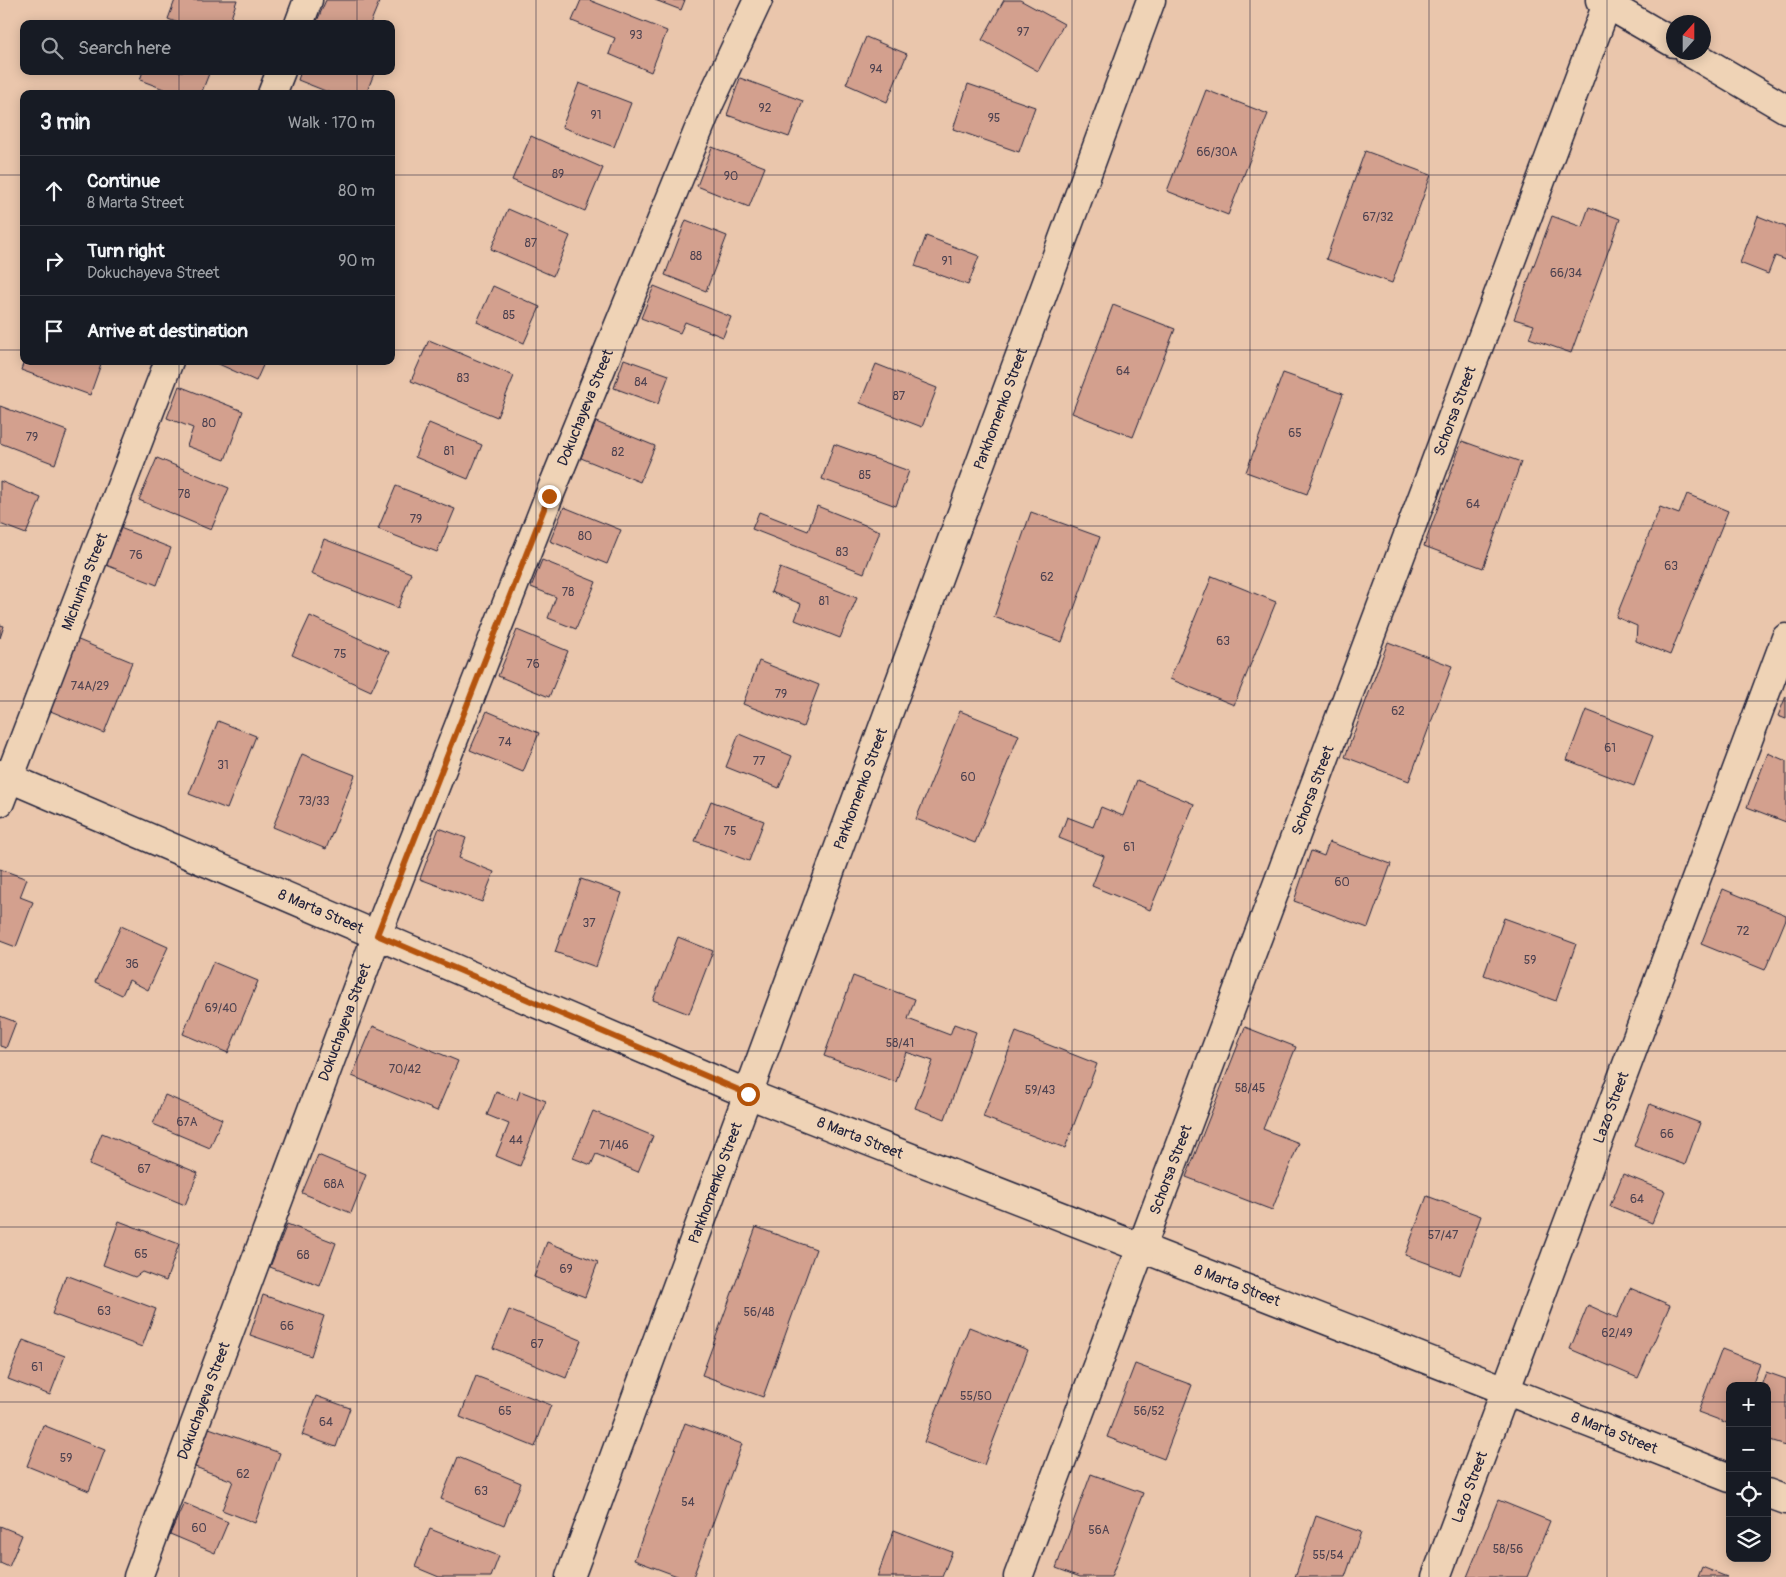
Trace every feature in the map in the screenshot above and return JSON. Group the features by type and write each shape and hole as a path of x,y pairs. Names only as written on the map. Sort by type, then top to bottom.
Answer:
{"street":[{"path":"300,20 308,0"},
{"name":"Dokuchayeva Street","path":"138,1577 377,935 549,496 710,102 758,0"},
{"name":"Parkhomenko Street","path":"570,1577 1150,0"},
{"path":"1603,2 1666,38"},
{"name":"Schorsa Street","path":"1018,1577 1142,1248 1603,2"},
{"path":"1703,60 1786,109"},
{"path":"274,90 279,75"},
{"name":"Michurina Street","path":"3,785 167,365"},
{"name":"Lazo Street","path":"1436,1577 1786,638"},
{"name":"8 Marta Street","path":"3,785 377,935 748,1094 1726,1476"},
{"path":"1771,1494 1786,1500"}],"building":[{"path":"175,0 237,0 230,20 168,19"},
{"path":"326,0 375,0 379,2 372,20 317,20"},
{"path":"581,0 589,0 667,31 651,72 609,54 615,38 572,21"},
{"path":"655,0 685,0 681,10"},
{"path":"1004,0 1020,0 1064,24 1038,71 982,40"},
{"path":"866,37 907,54 887,102 846,84"},
{"path":"142,75 208,75 203,90 166,90 140,80"},
{"path":"300,75 373,75 368,90 323,90 298,80"},
{"path":"740,78 803,101 789,137 727,115"},
{"path":"579,83 631,103 614,147 562,127"},
{"path":"968,84 1035,107 1019,152 953,129"},
{"path":"1206,90 1268,114 1228,215 1167,191"},
{"path":"531,136 603,168 585,211 512,180"},
{"path":"712,147 765,167 749,207 697,186"},
{"path":"1365,151 1431,175 1392,283 1326,259"},
{"path":"1589,207 1620,219 1571,353 1529,338 1534,325 1514,319 1552,216 1582,227"},
{"path":"508,209 570,236 553,276 491,249"},
{"path":"1758,216 1786,227 1786,260 1775,256 1768,274 1740,263"},
{"path":"686,220 727,236 706,291 665,275"},
{"path":"926,236 979,256 968,285 915,266"},
{"path":"493,286 540,307 524,343 477,322"},
{"path":"654,286 731,317 723,337 685,322 680,333 641,318"},
{"path":"1113,305 1175,329 1133,437 1072,413"},
{"path":"429,340 514,376 497,417 411,381"},
{"path":"624,359 669,375 658,404 614,388"},
{"path":"876,364 937,388 922,427 860,403"},
{"path":"23,365 101,365 90,395 21,370"},
{"path":"221,365 263,365 256,381"},
{"path":"1283,373 1343,394 1307,494 1246,472"},
{"path":"179,386 243,411 225,460 187,446 193,428 167,418"},
{"path":"0,406 67,431 55,464 0,443"},
{"path":"596,422 655,446 640,482 581,458"},
{"path":"429,423 482,445 468,479 415,457"},
{"path":"1462,441 1521,462 1483,568 1424,546"},
{"path":"834,444 909,471 896,506 822,479"},
{"path":"157,458 229,488 211,530 139,500"},
{"path":"0,481 41,498 26,534 0,524"},
{"path":"396,486 455,509 437,552 378,529"},
{"path":"1687,494 1728,511 1670,655 1636,641 1637,626 1616,617 1660,507 1679,514"},
{"path":"817,506 880,531 864,573 752,529 759,512 808,531"},
{"path":"564,507 621,530 607,564 550,541"},
{"path":"1031,512 1100,537 1062,642 994,617"},
{"path":"115,526 171,548 157,585 101,563"},
{"path":"324,539 411,573 398,608 311,574"},
{"path":"542,560 596,582 576,629 548,618 556,597 531,587"},
{"path":"780,568 857,598 840,638 795,620 801,604 771,592"},
{"path":"1212,576 1276,602 1234,705 1170,679"},
{"path":"310,616 389,652 371,691 292,655"},
{"path":"0,625 4,626 0,638"},
{"path":"517,630 568,651 549,697 498,676"},
{"path":"76,639 132,662 104,733 48,710"},
{"path":"1388,642 1452,666 1409,781 1345,757"},
{"path":"759,661 819,685 803,727 743,704"},
{"path":"1786,696 1786,719 1778,716"},
{"path":"1586,710 1653,736 1634,786 1567,760"},
{"path":"487,711 539,733 523,772 470,750"},
{"path":"960,711 1019,735 975,843 916,819"},
{"path":"218,721 256,736 227,809 189,794"},
{"path":"739,734 792,756 779,788 726,767"},
{"path":"1768,753 1786,761 1786,822 1747,807"},
{"path":"302,754 355,775 326,849 273,827"},
{"path":"1137,780 1194,804 1150,910 1092,886 1104,856 1059,838 1067,817 1093,827 1101,807 1123,816"},
{"path":"711,801 764,821 749,861 695,841"},
{"path":"439,828 466,838 459,858 494,872 482,902 420,879"},
{"path":"1329,842 1391,864 1368,928 1294,901 1311,851 1324,856"},
{"path":"0,869 27,879 20,897 33,902 16,947 0,941"},
{"path":"581,879 622,893 596,967 555,952"},
{"path":"1723,889 1786,915 1765,970 1701,944"},
{"path":"1504,918 1576,944 1556,1001 1484,975"},
{"path":"121,926 168,947 148,990 129,980 122,995 95,982"},
{"path":"678,937 713,951 689,1014 653,1000"},
{"path":"213,962 258,981 228,1053 183,1034"},
{"path":"853,976 915,999 908,1019 950,1035 954,1024 976,1032 945,1119 915,1108 933,1061 906,1052 896,1082 824,1056"},
{"path":"0,1016 16,1022 6,1048 0,1046"},
{"path":"373,1026 458,1061 437,1111 352,1076"},
{"path":"1245,1027 1296,1047 1263,1129 1299,1143 1272,1210 1186,1177"},
{"path":"1016,1032 1097,1064 1065,1148 983,1117"},
{"path":"520,1091 546,1101 520,1166 496,1156 509,1124 487,1115 496,1092 517,1100"},
{"path":"165,1095 222,1119 210,1148 153,1124"},
{"path":"1650,1104 1700,1123 1685,1165 1634,1146"},
{"path":"593,1111 653,1136 638,1172 596,1154 591,1165 573,1158"},
{"path":"102,1133 198,1173 185,1205 89,1165"},
{"path":"318,1155 366,1175 351,1213 302,1193"},
{"path":"1623,1174 1665,1191 1652,1223 1610,1206"},
{"path":"1427,1196 1481,1216 1460,1275 1405,1255"},
{"path":"119,1221 179,1244 166,1281 142,1272 135,1277 103,1265"},
{"path":"287,1224 336,1243 320,1286 270,1267"},
{"path":"756,1227 816,1249 763,1397 702,1375"},
{"path":"547,1242 598,1262 585,1297 534,1277"},
{"path":"66,1275 156,1309 142,1347 52,1314"},
{"path":"1630,1288 1670,1305 1638,1378 1570,1349 1588,1305 1617,1318"},
{"path":"263,1295 324,1316 311,1356 250,1335"},
{"path":"509,1310 581,1340 566,1378 493,1348"},
{"path":"969,1327 1028,1350 984,1465 924,1442"},
{"path":"23,1340 65,1356 50,1395 8,1379"},
{"path":"1722,1349 1760,1364 1753,1382 1726,1382 1726,1422 1698,1412"},
{"path":"1135,1364 1192,1385 1164,1459 1107,1437"},
{"path":"1766,1372 1786,1379 1786,1446 1771,1441 1771,1382 1762,1382"},
{"path":"476,1376 551,1405 535,1447 460,1417"},
{"path":"316,1396 350,1408 336,1447 302,1435"},
{"path":"685,1423 742,1444 693,1577 680,1577 634,1560"},
{"path":"43,1425 105,1450 89,1491 27,1466"},
{"path":"209,1428 280,1453 255,1523 222,1510 233,1481 195,1467"},
{"path":"458,1457 521,1483 504,1525 441,1499"},
{"path":"1091,1474 1143,1493 1111,1577 1080,1577 1056,1568"},
{"path":"1498,1500 1550,1521 1527,1577 1467,1577"},
{"path":"184,1503 228,1522 215,1553 170,1534"},
{"path":"1316,1516 1361,1532 1345,1577 1295,1577"},
{"path":"0,1526 22,1535 9,1567 0,1563"},
{"path":"430,1529 499,1556 491,1577 439,1577 415,1567"},
{"path":"894,1530 952,1552 942,1577 877,1577"},
{"path":"1702,1567 1727,1577 1698,1577"}],"route":[{"path":"549,496 377,935 748,1094"}]}
